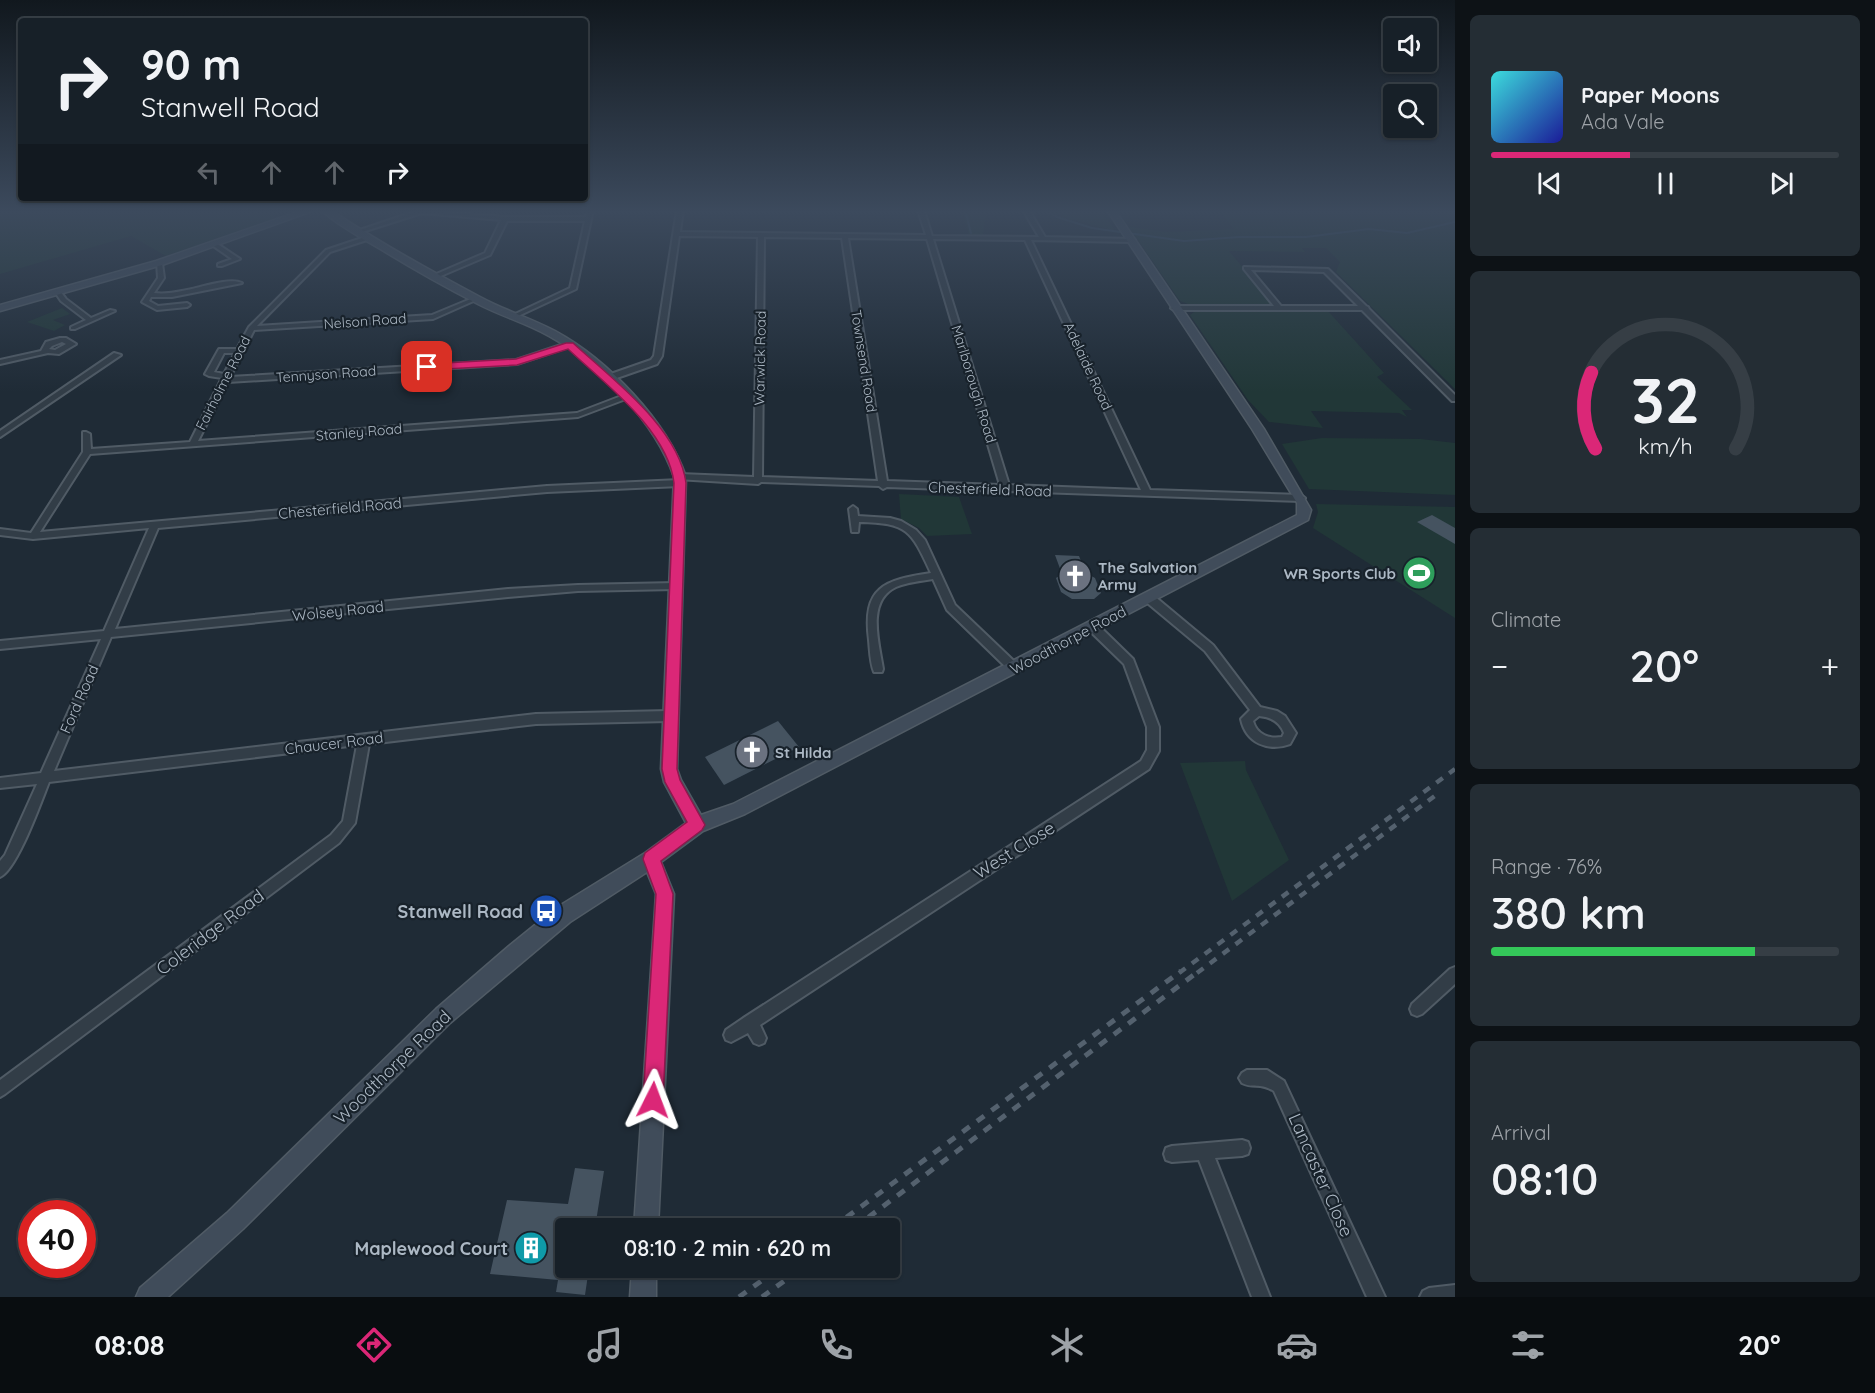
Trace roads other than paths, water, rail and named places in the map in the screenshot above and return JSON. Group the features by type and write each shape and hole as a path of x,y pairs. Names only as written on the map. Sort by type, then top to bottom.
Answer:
{"street":[{"path":"0,308 133,271"},
{"path":"160,271 161,278 145,302 156,308 187,305"},
{"name":"Fairholme Road","path":"192,445 251,328 308,271"},
{"path":"426,271 475,299 554,334 570,345 627,397 660,436 678,467 680,480 669,716 669,769 673,782 697,825 651,859 665,894 647,1218"},
{"path":"436,276 449,271"},
{"path":"514,316 573,289 577,271"},
{"path":"608,378 654,362 658,356 671,271"},
{"name":"Warwick Road","path":"758,482 761,271"},
{"name":"Townsend Road","path":"850,271 883,486"},
{"name":"Marlborough Road","path":"939,271 1006,490"},
{"name":"Adelaide Road","path":"1042,271 1147,494"},
{"path":"1151,271 1258,429 1301,498"},
{"path":"1248,271 1279,308"},
{"path":"1327,271 1455,399"},
{"path":"149,295 180,296 216,284 239,283"},
{"path":"58,292 63,300 90,320"},
{"name":"Nelson Road","path":"251,328 433,317 475,299"},
{"path":"1174,308 1366,308"},
{"path":"73,328 112,311"},
{"name":"Tennyson Road","path":"225,378 517,362 570,345"},
{"path":"225,378 208,374 222,351 238,351"},
{"path":"0,363 45,352"},
{"path":"0,435 114,358 125,362"},
{"name":"Stanley Road","path":"87,452 578,415 627,397"},
{"path":"33,536 87,452 86,434"},
{"name":"Chesterfield Road","path":"0,532 33,536 547,489 680,480 1301,498"},
{"name":"Woodthorpe Road","path":"697,825 739,809 1298,522 1305,510 1301,498"},
{"path":"855,530 854,514 902,523 920,540 934,576 951,607 1014,669"},
{"name":"Ford Road","path":"0,871 10,859 155,525"},
{"path":"879,669 870,614 876,596 891,584 934,576"},
{"name":"Wolsey Road","path":"0,645 508,593 578,588 676,586"},
{"path":"1149,598 1209,648 1257,711"},
{"name":"West Close","path":"731,1035 1145,765 1153,751 1153,727 1129,662 1093,627"},
{"name":"Chaucer Road","path":"0,783 536,719 669,716"},
{"name":"Coleridge Road","path":"0,1089 335,839 349,823 364,740"},
{"name":"Woodthorpe Road","path":"149,1297 228,1228 451,1009 563,915 651,859"},
{"path":"1417,1009 1455,974"},
{"path":"750,1022 759,1038"},
{"name":"Lancaster Close","path":"1247,1078 1267,1078 1279,1086 1376,1297"},
{"path":"1172,1154 1242,1148"},
{"path":"1204,1151 1261,1297"},
{"path":"643,1297 644,1278"},
{"path":"1429,1297 1455,1294"}],"railway":[{"path":"1179,973 1455,769"},
{"path":"1197,973 1436,795"},
{"path":"846,1218 1181,971"},
{"path":"867,1218 1199,971"},
{"path":"739,1297 765,1278"},
{"path":"762,1297 788,1278"}],"place":[{"name":"WR Sports Club","path":"1419,573"},
{"name":"The Salvation Army","path":"1075,576"},
{"name":"St Hilda","path":"752,752"},
{"name":"Stanwell Road","path":"546,911"},
{"name":"Maplewood Court","path":"531,1248"}]}
